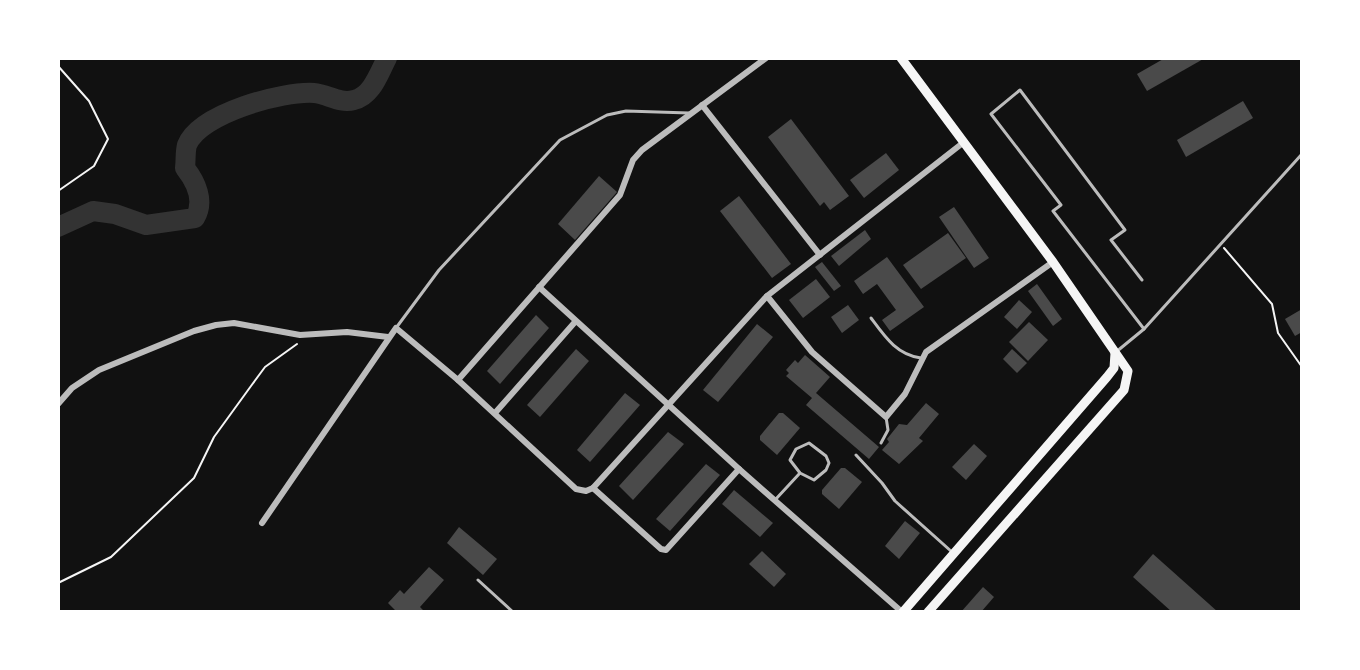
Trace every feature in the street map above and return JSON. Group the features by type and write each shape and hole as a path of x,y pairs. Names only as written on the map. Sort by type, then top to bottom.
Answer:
{"main road":[{"path":"901,58 1053,262 1128,371 1124,390 928,612"},
{"path":"903,612 1107,377 1114,368 1115,353"},
{"path":"987,514 1002,527"}],"street":[{"path":"458,380 620,195 633,160 642,150 766,58"},
{"path":"702,105 820,255"},
{"path":"262,523 396,328 495,413 576,489 586,491 593,488 767,296 964,142"},
{"path":"767,296 812,351 886,417 905,394 926,352 1053,262"},
{"path":"539,287 739,469 903,612"},
{"path":"495,413 575,322"},
{"path":"58,404 72,388 99,370 194,331 234,323 307,335 347,332 388,337"},
{"path":"593,488 661,549 666,550 739,469"}],"lane":[{"path":"1142,280 1111,240 1125,230 1020,90 991,114 1061,205 1053,211 1144,329"},
{"path":"396,328 439,270 560,140 608,115 626,111 691,113"},
{"path":"1115,353 1144,329 1302,154"},
{"path":"871,318 896,348 908,357 922,359"},
{"path":"881,443 888,430 886,417"},
{"path":"809,443 826,456 828,468 814,480 800,474 790,460 791,454 800,446 809,443"},
{"path":"856,455 895,501 953,553"},
{"path":"775,500 800,474"},
{"path":"478,580 513,612"}],"path":[{"path":"58,66 89,101 108,138 94,166 58,191"},
{"path":"1220,244 1272,304 1278,333 1302,367"},
{"path":"58,583 111,557 194,478 214,437 265,367 307,335"}],"building":[{"path":"1165,58 1205,58 1147,91 1137,74"},
{"path":"1243,101 1253,118 1186,157 1177,140"},
{"path":"791,119 849,196 830,210 824,202 820,206 768,137"},
{"path":"886,153 899,170 864,198 850,180"},
{"path":"599,176 617,192 575,240 558,224"},
{"path":"739,196 791,264 772,278 720,211"},
{"path":"954,207 989,258 974,268 939,217"},
{"path":"865,230 871,239 839,266 831,256"},
{"path":"948,233 966,258 921,289 903,265"},
{"path":"887,257 924,307 890,331 882,320 896,310 877,284 863,294 854,281"},
{"path":"822,262 841,286 834,291 815,267"},
{"path":"816,279 830,297 803,318 789,300"},
{"path":"1037,284 1062,319 1053,326 1028,291"},
{"path":"1019,300 1032,312 1017,329 1004,317"},
{"path":"848,305 859,320 842,333 831,317"},
{"path":"1302,309 1302,332 1295,336 1285,319"},
{"path":"536,315 549,328 500,384 487,371"},
{"path":"1029,322 1048,340 1028,361 1009,342"},
{"path":"757,324 773,337 718,402 703,390"},
{"path":"576,349 589,361 540,417 527,405"},
{"path":"1012,349 1027,363 1017,373 1003,359"},
{"path":"805,355 830,377 816,393 879,447 869,459 806,405 812,398 786,376 789,373 786,370 795,360 798,363"},
{"path":"625,393 640,405 590,462 577,450"},
{"path":"926,403 939,414 919,438 923,441 899,464 882,450 889,442 887,439 899,424 907,425"},
{"path":"779,413 783,413 800,428 777,455 760,440 760,436"},
{"path":"668,432 684,444 633,500 619,486"},
{"path":"974,444 987,456 966,480 952,467"},
{"path":"706,464 720,475 670,531 656,519"},
{"path":"841,468 845,468 862,482 839,509 822,494 822,490"},
{"path":"734,490 773,523 760,537 722,504"},
{"path":"905,521 920,533 899,559 885,546"},
{"path":"459,527 497,559 483,575 447,543"},
{"path":"762,551 786,574 774,587 749,564"},
{"path":"1153,554 1218,612 1172,612 1133,577"},
{"path":"429,567 444,580 420,607 425,612 397,612 388,603 400,590 404,594"},
{"path":"983,587 994,597 981,612 961,612"}],"waterway":[{"path":"58,227 93,211 115,214 146,225 195,218 199,205 198,192 185,168 187,145 195,133 225,114 264,100 300,93 314,93 343,101 360,98 370,89 387,58"}]}
